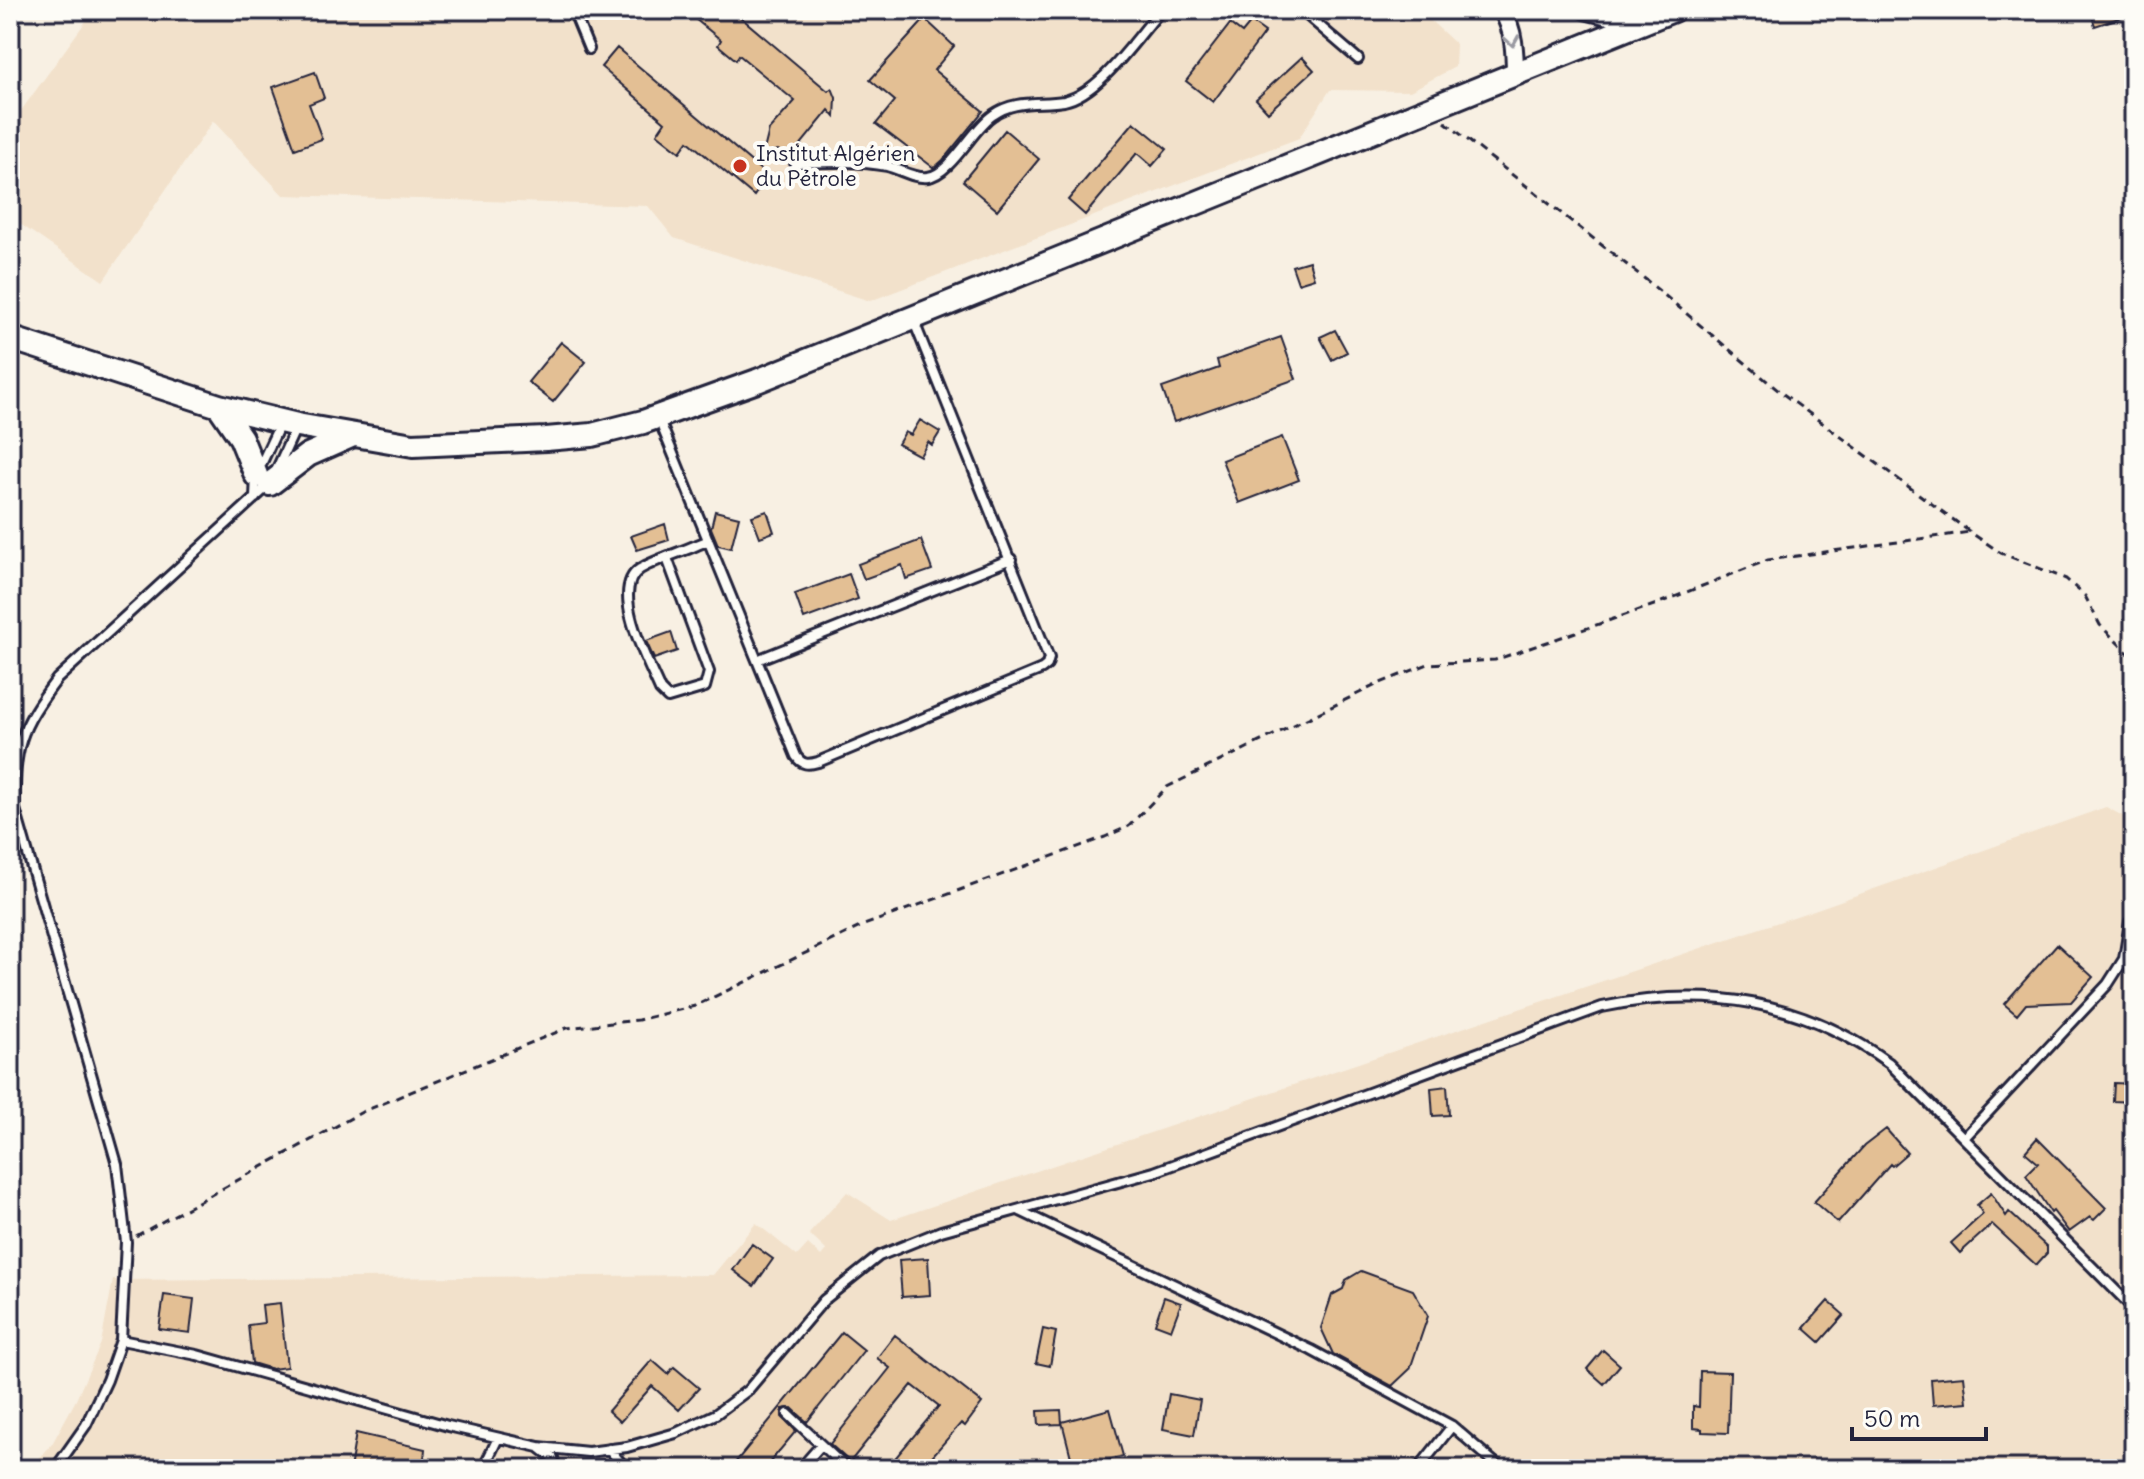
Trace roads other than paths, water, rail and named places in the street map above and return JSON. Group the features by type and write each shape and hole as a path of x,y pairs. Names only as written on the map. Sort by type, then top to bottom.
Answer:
{"main road":[{"path":"10,338 219,406 352,435 413,445 592,435 757,381 1673,10"},
{"path":"219,406 241,438 260,486 308,455 352,435"}],"street":[{"path":"1502,10 1509,21 1515,46 1515,75"},
{"path":"1585,10 1640,24"}],"lane":[{"path":"573,10 589,49"},
{"path":"795,163 886,166 924,178 931,177 942,170 984,122 996,113 1017,104 1066,101 1092,89 1161,10"},
{"path":"1301,10 1358,59"},
{"path":"657,416 796,756 801,763 810,765 818,762 1047,665 1048,650 913,318"},
{"path":"55,1469 86,1425 121,1340 126,1242 117,1164 24,850 15,809 15,770 21,734 57,679 260,486 289,423"},
{"path":"260,486 289,423"},
{"path":"667,558 709,672 705,687 668,698 660,690 627,604 628,589 638,570 707,541"},
{"path":"757,660 1011,559"},
{"path":"1964,1138 2108,984 2124,959 2130,922"},
{"path":"121,1340 197,1355 448,1426 539,1447 588,1452 627,1447 676,1433 716,1414 748,1390 824,1300 879,1256 941,1231 1154,1172 1602,1007 1647,998 1688,996 1730,999 1781,1010 1859,1041 1889,1063 2134,1309"},
{"path":"1017,1210 1311,1350 1452,1426 1502,1469"},
{"path":"788,1414 847,1469"},
{"path":"1418,1469 1452,1426"},
{"path":"483,1469 498,1438"},
{"path":"800,1469 821,1445"},
{"path":"539,1447 553,1458 556,1469"},
{"path":"609,1449 626,1469"}],"place":[{"name":"Institut Algérien du Pétrole","path":"740,166"}]}
